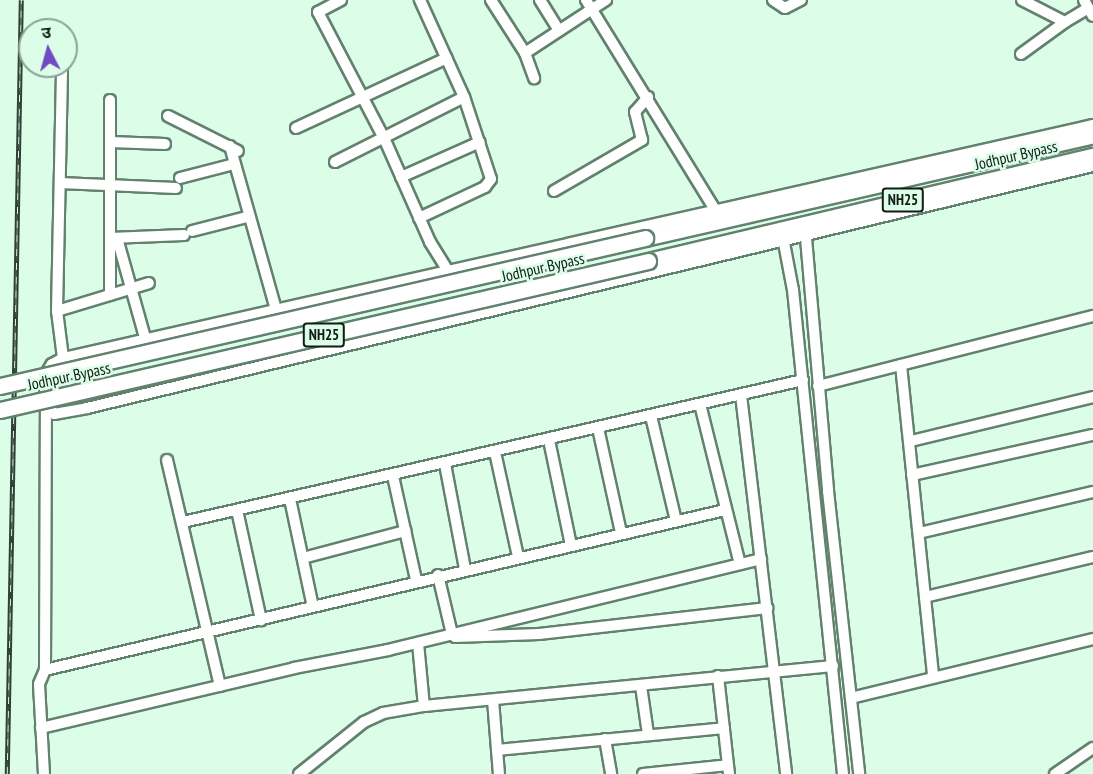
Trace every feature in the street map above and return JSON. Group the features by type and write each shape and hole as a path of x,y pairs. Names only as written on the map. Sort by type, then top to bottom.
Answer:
{"highway":[{"path":"0,386 1093,135"},
{"name":"Jodhpur Bypass","path":"0,410 1093,156"}],"street":[{"path":"341,0 318,12 384,138 419,218 449,272"},
{"path":"419,218 489,185 491,171 464,97 420,0"},
{"path":"491,0 525,53 534,78"},
{"path":"540,0 560,30"},
{"path":"525,53 560,30 589,5 606,0"},
{"path":"773,0 785,8 801,0"},
{"path":"1023,0 1065,22"},
{"path":"589,5 648,97 717,213"},
{"path":"1021,54 1088,8"},
{"path":"296,128 447,58"},
{"path":"62,78 57,311 63,358"},
{"path":"335,162 464,97"},
{"path":"554,191 642,140 644,134 635,112 648,97"},
{"path":"110,100 110,185 113,238 110,295"},
{"path":"168,116 234,149 234,164 276,310"},
{"path":"0,381 48,369 63,358 717,213 1093,125"},
{"path":"110,142 165,144"},
{"path":"401,177 480,142"},
{"path":"60,183 110,185 178,183 234,164"},
{"path":"46,409 54,414 87,408 806,238 1093,166"},
{"path":"113,238 188,233 248,217"},
{"path":"113,238 147,341"},
{"path":"806,238 818,386 859,774"},
{"path":"784,243 803,380 843,774"},
{"path":"57,311 149,283"},
{"path":"818,386 1093,316"},
{"path":"901,364 911,441 912,475 933,677"},
{"path":"44,774 39,684 45,670 48,369"},
{"path":"183,522 393,476 803,380"},
{"path":"741,395 776,673 786,774"},
{"path":"911,441 1093,397"},
{"path":"700,404 740,564"},
{"path":"651,416 676,521"},
{"path":"598,428 621,533"},
{"path":"912,475 1093,435"},
{"path":"549,440 571,544"},
{"path":"495,452 518,557"},
{"path":"166,460 183,522 219,686"},
{"path":"445,464 465,569"},
{"path":"393,476 416,580"},
{"path":"918,533 1093,492"},
{"path":"290,499 313,607"},
{"path":"237,510 261,620"},
{"path":"45,670 207,634 416,580 725,510"},
{"path":"303,558 405,531"},
{"path":"925,597 1093,557"},
{"path":"41,728 219,686 418,643 761,559"},
{"path":"438,575 452,634"},
{"path":"434,638 539,634 768,608"},
{"path":"851,698 1093,639"},
{"path":"418,643 424,706"},
{"path":"299,774 312,770 364,722 383,713 424,706 832,666"},
{"path":"648,774 729,770 718,676"},
{"path":"641,686 648,734"},
{"path":"493,700 499,774"},
{"path":"497,750 724,728"},
{"path":"605,739 611,774"},
{"path":"1055,774 1093,748"}],"railway":[{"path":"7,774 21,0"}]}
